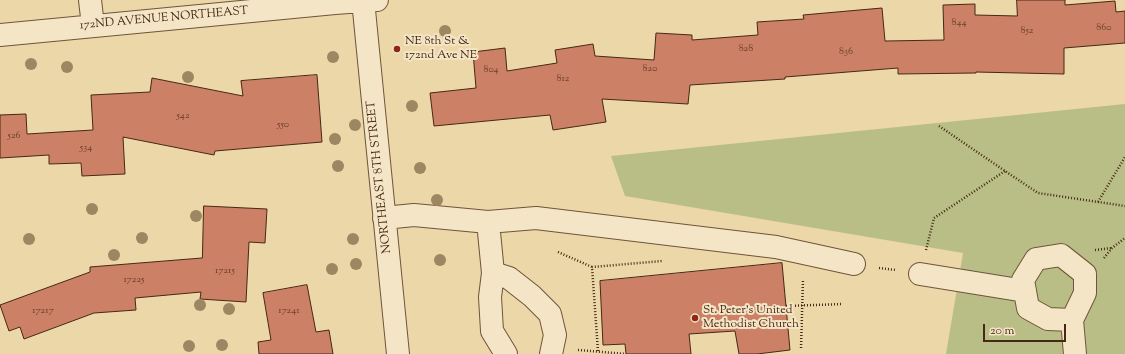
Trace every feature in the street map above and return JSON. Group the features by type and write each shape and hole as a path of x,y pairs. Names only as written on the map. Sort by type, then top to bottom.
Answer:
{"street":[{"path":"90,0 93,26"},
{"name":"172ND AVENUE NORTHEAST","path":"0,35 368,0"},
{"name":"NORTHEAST 8TH STREET","path":"368,0 384,218 398,354"},
{"path":"384,218 414,215 488,222 536,218 776,248 854,264"},
{"path":"488,222 493,273 490,297 492,331 506,354"},
{"path":"1072,320 1048,319 1028,308 1023,280 1036,259 1061,255 1085,274 1085,293 1072,320 1075,354"},
{"path":"493,273 509,278 532,296 550,314 555,335 551,352"},
{"path":"920,274 1025,291"}],"path":[{"path":"939,126 1038,193 1125,206"},
{"path":"1098,202 1125,157"},
{"path":"854,264 920,274 934,218 1004,171"},
{"path":"1112,248 1125,238"},
{"path":"558,252 592,266 664,260"},
{"path":"801,348 805,254"},
{"path":"592,266 598,351"},
{"path":"786,306 843,304"},
{"path":"551,352 579,350 626,354"}],"green space":[{"path":"1125,104 1125,354 946,354 963,253 625,196 611,156"}],"building":[{"path":"1017,0 1065,0 1065,5 1115,1 1116,12 1125,11 1125,43 1064,48 1064,74 976,72 898,74 898,68 785,77 785,79 690,85 688,104 602,99 606,122 553,130 550,115 434,126 430,93 476,88 473,52 505,48 507,71 557,63 555,50 593,44 595,56 654,60 656,33 692,35 692,40 758,35 757,22 804,19 803,15 882,8 885,41 944,40 943,5 975,4 975,15 1017,16"},
{"path":"317,75 322,142 215,151 214,155 123,137 125,174 82,176 81,163 49,164 49,155 0,158 0,115 26,114 27,134 93,130 91,95 150,92 152,78 243,96 241,81"},
{"path":"204,206 267,209 265,243 249,242 246,302 200,299 201,292 135,298 136,310 94,313 24,339 20,327 9,331 0,305 90,272 90,267 202,258"},
{"name":"St. Peter's United Methodist Church","path":"782,263 790,350 757,354 739,354 735,331 689,334 691,354 626,354 625,344 603,345 600,281"},
{"path":"307,285 316,332 329,330 333,354 259,354 258,342 271,340 263,293"}],"place":[{"name":"NE 8th St & 172nd Ave NE","path":"397,49"},
{"name":"St. Peter's United Methodist Church","path":"695,318"}]}
